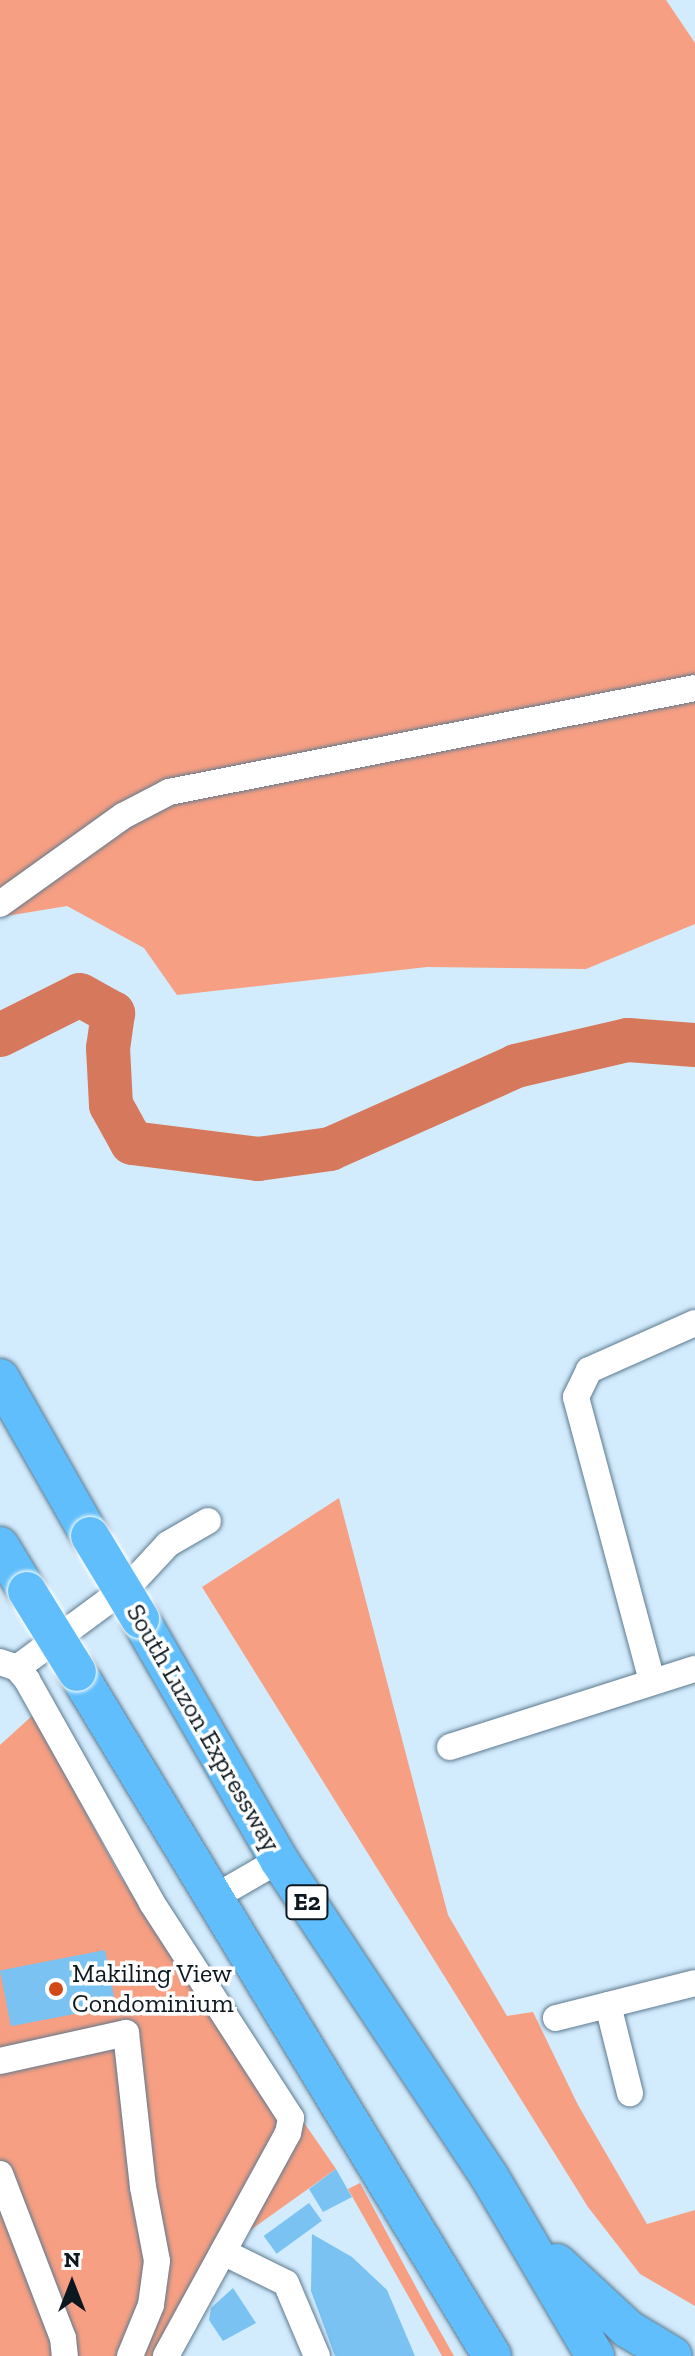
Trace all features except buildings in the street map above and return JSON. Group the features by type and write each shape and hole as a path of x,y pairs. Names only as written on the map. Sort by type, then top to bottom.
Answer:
{"highway":[{"name":"South Luzon Expressway","path":"0,1378 279,1860 489,2176 595,2356"},
{"path":"0,1546 492,2356"},
{"path":"489,2176 569,2277 628,2329 673,2356"}],"street":[{"path":"0,904 123,816 169,792 695,688"},
{"path":"652,1681 576,1397 589,1370 695,1323"},
{"path":"166,2356 288,2133 291,2118 152,1903 8,1665 131,1584 168,1544 208,1521"},
{"path":"450,1747 695,1669"},
{"path":"215,1897 279,1860"},
{"path":"556,2018 695,1983"},
{"path":"608,2005 630,2093"},
{"path":"0,2061 126,2033 143,2187 157,2261 151,2305 130,2356"},
{"path":"0,2174 63,2338 65,2356"},
{"path":"223,2252 286,2283 317,2356"}],"shaded area":[{"path":"0,0 666,0 695,43 695,924 586,969 427,967 177,995 144,948 67,906 0,917"},
{"path":"339,1498 448,1915 507,2016 533,2012 578,2105 647,2224 695,2210 695,2306 640,2274 588,2207 202,1587"},
{"path":"33,1715 119,1874 281,2124 160,2356 0,2356 0,1745"},
{"path":"294,2108 336,2169 238,2239"},
{"path":"360,2183 454,2356 442,2356 348,2189"}],"waterway":[{"path":"0,1035 80,995 113,1013 108,1048 111,1105 132,1143 258,1159 330,1149 516,1066 628,1040 695,1045"}],"place":[{"name":"Makiling View Condominium","path":"56,1989"}]}
